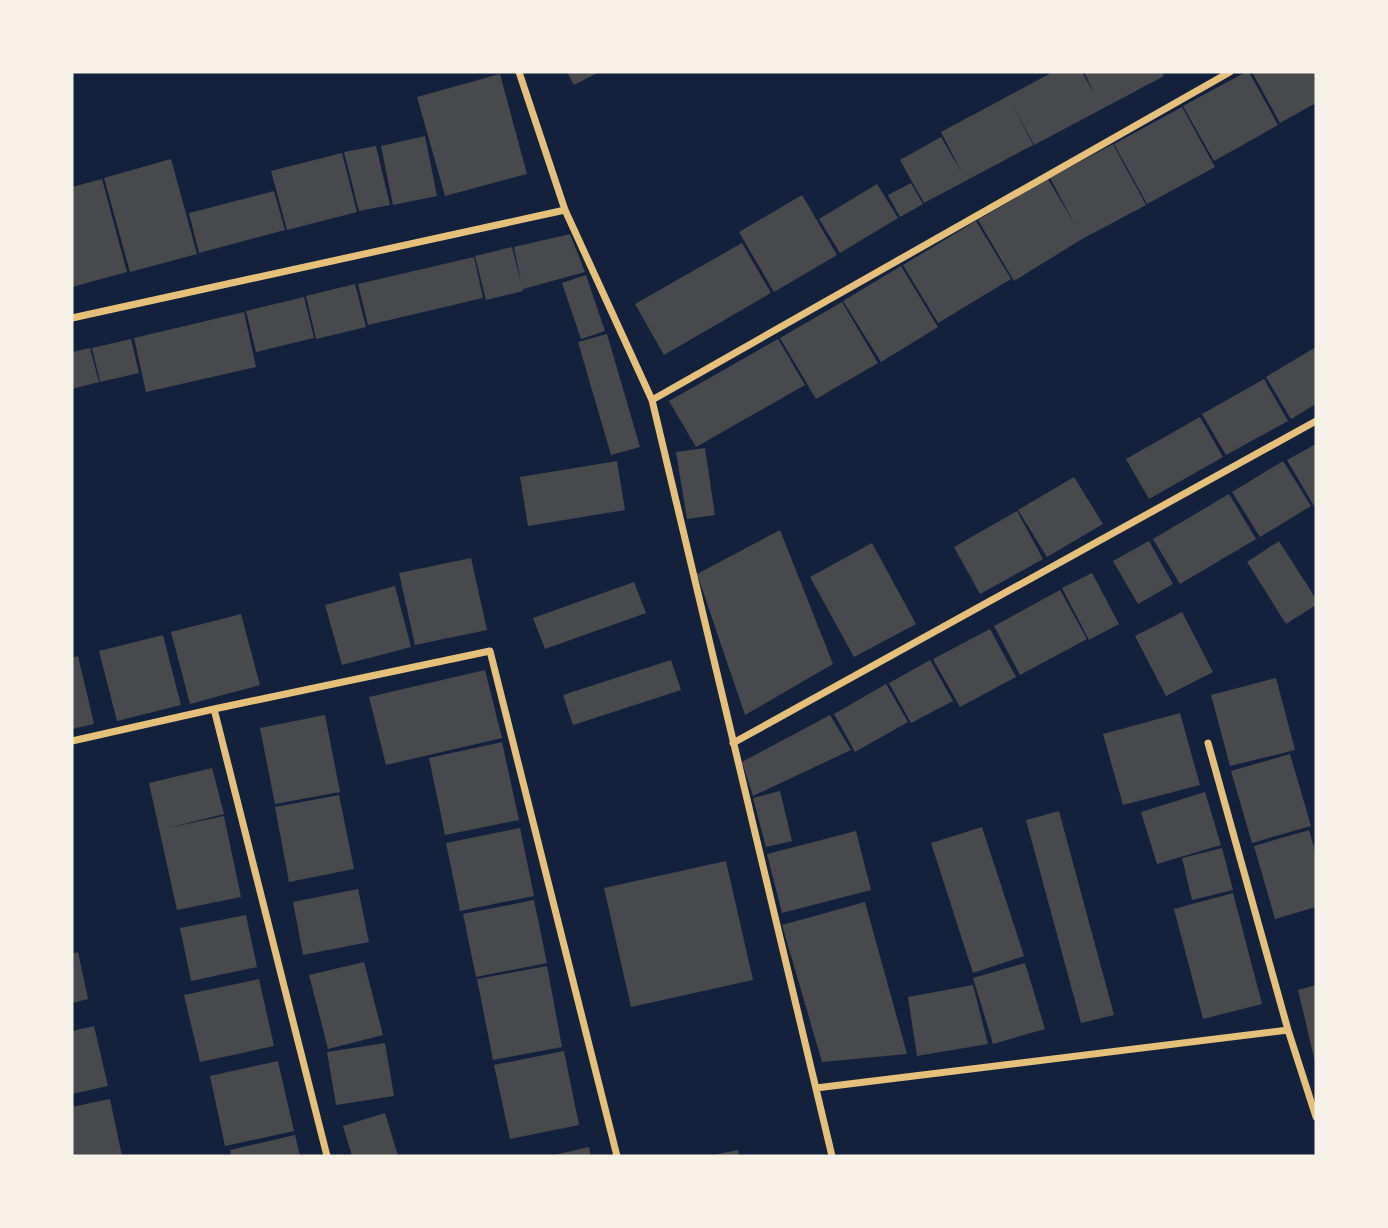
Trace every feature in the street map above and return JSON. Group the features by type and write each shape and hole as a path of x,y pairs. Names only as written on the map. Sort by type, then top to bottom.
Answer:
{"street":[{"path":"519,72 565,210 652,400 832,1156"},
{"path":"652,400 1230,72"},
{"path":"72,318 565,210"},
{"path":"733,743 1316,421"},
{"path":"72,741 490,651 617,1156"},
{"path":"214,709 327,1156"},
{"path":"1208,743 1288,1030 1316,1117"},
{"path":"816,1088 1288,1030"}],"building":[{"path":"567,72 599,72 574,85"},
{"path":"1053,72 1082,72 1095,95 1084,72 1162,72 1164,76 1034,145 1013,105 1033,145 924,203 900,160 941,137 962,173 941,132"},
{"path":"1249,72 1278,125 1214,161 1183,106"},
{"path":"1252,72 1316,72 1316,103 1280,123"},
{"path":"500,74 527,174 445,196 417,97"},
{"path":"1182,107 1215,167 1147,204 1114,144"},
{"path":"425,136 437,196 393,205 381,146"},
{"path":"1113,144 1146,205 1082,239 1014,281 978,220 1048,179 1075,225 1050,178"},
{"path":"376,146 390,205 359,211 344,152"},
{"path":"342,153 357,212 287,230 271,171"},
{"path":"171,159 197,254 130,272 104,178"},
{"path":"102,179 127,272 72,287 72,187"},
{"path":"911,183 923,204 900,217 888,195"},
{"path":"877,184 898,218 840,253 819,219"},
{"path":"274,191 285,230 199,253 189,213"},
{"path":"802,195 837,255 774,292 739,232"},
{"path":"976,221 1011,279 938,323 903,265"},
{"path":"570,234 585,272 486,300 475,256 512,247 521,283 514,247"},
{"path":"742,243 771,293 664,355 635,304"},
{"path":"474,257 483,298 368,325 358,284"},
{"path":"901,266 938,327 881,362 843,301"},
{"path":"586,275 605,331 581,339 562,283"},
{"path":"355,284 366,327 316,339 306,296"},
{"path":"304,297 314,338 256,352 246,311"},
{"path":"842,302 878,363 816,399 780,338"},
{"path":"244,312 256,367 146,392 134,338"},
{"path":"607,334 640,447 611,455 578,342"},
{"path":"131,339 139,373 100,382 92,348"},
{"path":"778,339 805,385 696,447 669,401"},
{"path":"1316,347 1316,404 1291,419 1266,377"},
{"path":"90,348 99,382 72,389 72,352"},
{"path":"1264,379 1288,421 1226,455 1202,414"},
{"path":"1200,417 1223,457 1149,499 1126,459"},
{"path":"1316,444 1316,505 1314,506 1287,460"},
{"path":"705,448 715,515 687,519 676,452"},
{"path":"617,461 625,510 528,526 520,477"},
{"path":"1283,461 1311,506 1260,537 1232,492"},
{"path":"1074,477 1103,524 1047,557 1018,510"},
{"path":"1229,494 1256,539 1180,584 1153,539"},
{"path":"1017,511 1043,559 980,594 954,547"},
{"path":"780,530 833,664 745,715 697,574"},
{"path":"1149,541 1173,584 1138,604 1113,561"},
{"path":"1279,541 1316,599 1316,605 1286,624 1247,562"},
{"path":"872,543 916,624 854,657 810,577"},
{"path":"471,558 487,630 415,645 399,573"},
{"path":"1092,573 1119,624 1089,640 1062,588"},
{"path":"634,582 646,613 545,649 533,618"},
{"path":"395,586 411,647 342,665 325,605"},
{"path":"1060,590 1087,639 1020,675 994,626"},
{"path":"1182,612 1213,672 1166,696 1135,636"},
{"path":"241,614 260,685 190,704 171,632"},
{"path":"990,629 1016,677 960,707 933,659"},
{"path":"163,635 181,705 117,721 99,651"},
{"path":"78,656 94,724 72,729 72,658"},
{"path":"671,660 681,690 573,725 563,695"},
{"path":"930,660 953,701 911,723 889,683"},
{"path":"485,670 502,738 386,765 369,697"},
{"path":"1276,678 1295,750 1230,766 1211,695"},
{"path":"886,684 908,722 855,752 834,714"},
{"path":"1180,713 1200,785 1123,805 1103,734"},
{"path":"325,715 340,792 275,804 260,728"},
{"path":"830,715 851,750 753,796 742,762"},
{"path":"502,742 519,820 445,835 429,758"},
{"path":"1290,754 1311,826 1252,843 1231,771"},
{"path":"212,768 224,814 168,828 224,816 241,897 177,910 149,783"},
{"path":"780,791 792,841 766,847 753,798"},
{"path":"1205,792 1221,845 1157,864 1141,812"},
{"path":"339,795 354,869 289,882 275,807"},
{"path":"1059,811 1114,1015 1081,1023 1026,820"},
{"path":"982,827 1024,956 973,973 931,843"},
{"path":"520,828 534,896 460,911 446,843"},
{"path":"1309,830 1316,854 1316,907 1275,919 1254,846"},
{"path":"856,831 871,890 782,913 767,854"},
{"path":"1222,848 1233,890 1192,900 1182,858"},
{"path":"726,861 753,980 631,1007 604,888"},
{"path":"358,889 369,942 303,955 293,902"},
{"path":"1233,893 1262,1004 1203,1019 1174,909"},
{"path":"534,900 547,963 476,977 463,914"},
{"path":"865,902 907,1054 822,1062 782,925"},
{"path":"246,915 257,967 191,981 180,928"},
{"path":"78,952 88,999 72,1003 72,954"},
{"path":"364,962 383,1035 328,1049 309,975"},
{"path":"1025,963 1045,1029 993,1044 973,978"},
{"path":"547,966 562,1047 493,1060 477,979"},
{"path":"259,979 274,1046 200,1062 184,995"},
{"path":"973,985 988,1044 917,1056 908,997"},
{"path":"1316,985 1316,1062 1315,1062 1298,990"},
{"path":"94,1026 108,1086 72,1094 72,1031"},
{"path":"385,1043 394,1096 336,1105 327,1052"},
{"path":"564,1051 579,1125 510,1139 494,1065"},
{"path":"278,1061 294,1131 225,1146 210,1076"},
{"path":"110,1099 122,1156 72,1156 72,1107"},
{"path":"385,1113 398,1156 352,1156 343,1126"},
{"path":"295,1135 300,1156 231,1156 230,1150"},
{"path":"589,1147 591,1156 554,1156 554,1155"},
{"path":"738,1150 739,1156 713,1155"}]}
